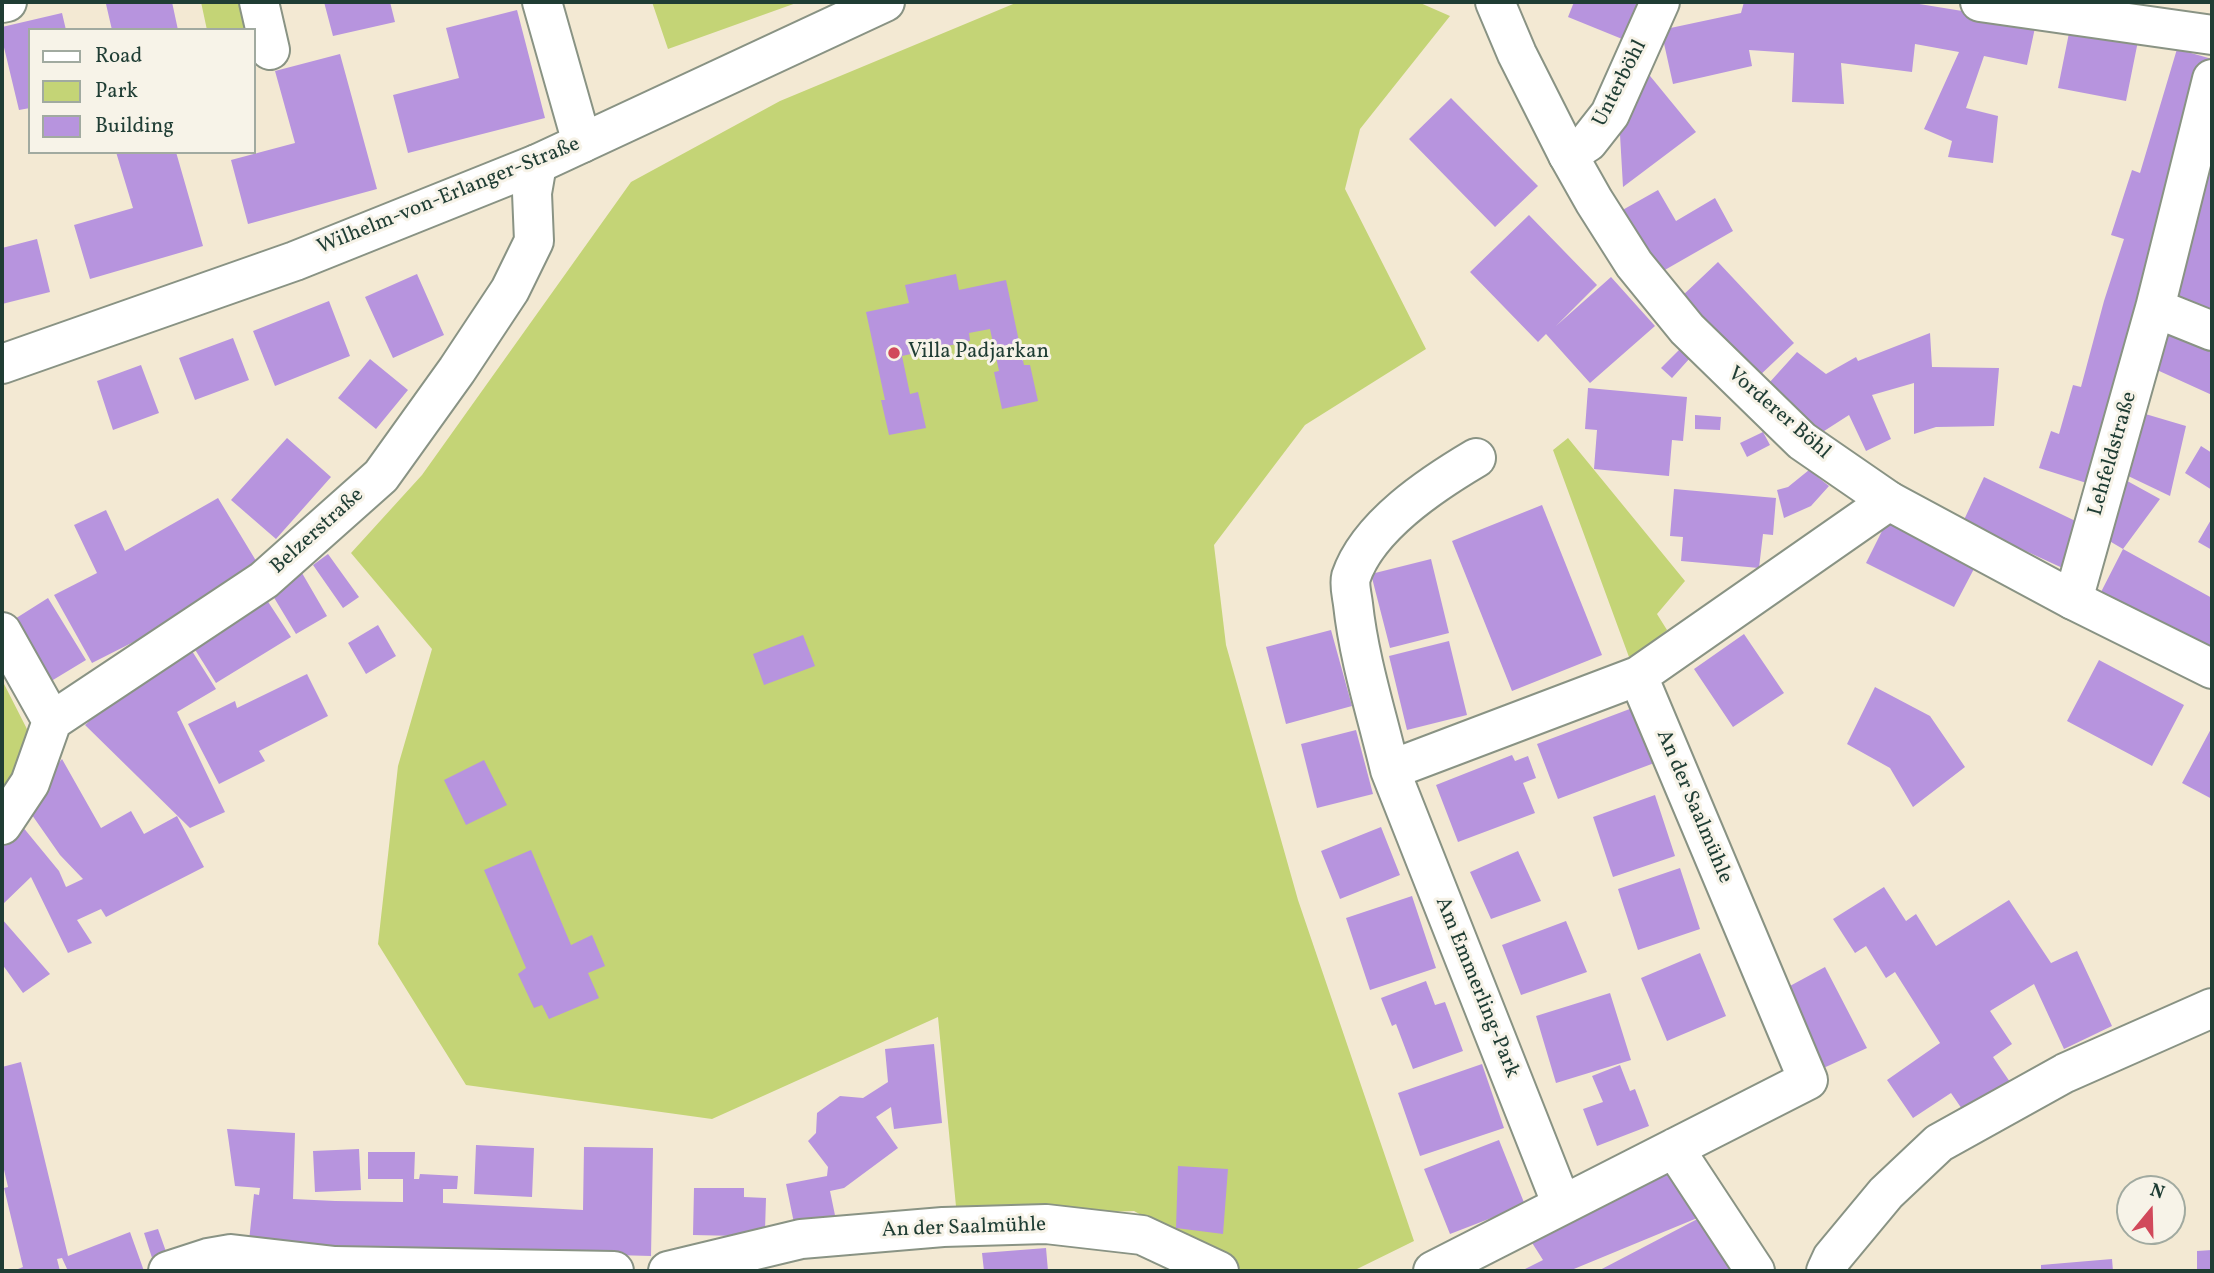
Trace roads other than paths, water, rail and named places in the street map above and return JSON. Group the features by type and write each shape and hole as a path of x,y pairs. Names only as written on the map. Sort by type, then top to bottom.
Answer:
{"street":[{"path":"2,3 8,2"},
{"path":"259,2 270,50"},
{"path":"542,2 582,143"},
{"name":"Wilhelm-von-Erlanger-Straße","path":"2,364 295,261 537,164 884,2"},
{"name":"Vorderer Böhl","path":"1495,2 1517,54 1568,155 1634,264 1687,329 1802,441 1889,501 2073,600 2212,669"},
{"name":"Unterböhl","path":"1568,155 1588,142 1610,114 1660,2"},
{"path":"1980,2 2212,35"},
{"name":"Lehfeldstraße","path":"2073,600 2155,308 2212,79"},
{"name":"Belzerstraße","path":"52,720 264,580 381,476 510,290 534,241 532,192 537,164"},
{"path":"2155,308 2212,331"},
{"name":"Am Emmerling-Park","path":"1476,458 1441,478 1397,516 1366,547 1350,580 1356,629 1390,771 1562,1205"},
{"path":"1390,771 1639,676 1889,501"},
{"path":"2,632 52,720 30,783 2,825"},
{"name":"An der Saalmühle","path":"1433,1271 1808,1080 1639,676"},
{"path":"1826,1271 1832,1258 1886,1193 1939,1143 2065,1073 2212,1008"},
{"path":"1674,1148 1755,1271"},
{"name":"An der Saalmühle","path":"685,1266 801,1239 943,1227 1046,1224 1142,1235 1165,1258 1219,1271"},
{"path":"168,1271 208,1258 231,1254 335,1266 614,1271"}],"place":[{"name":"Villa Padjarkan","path":"894,353"}]}
